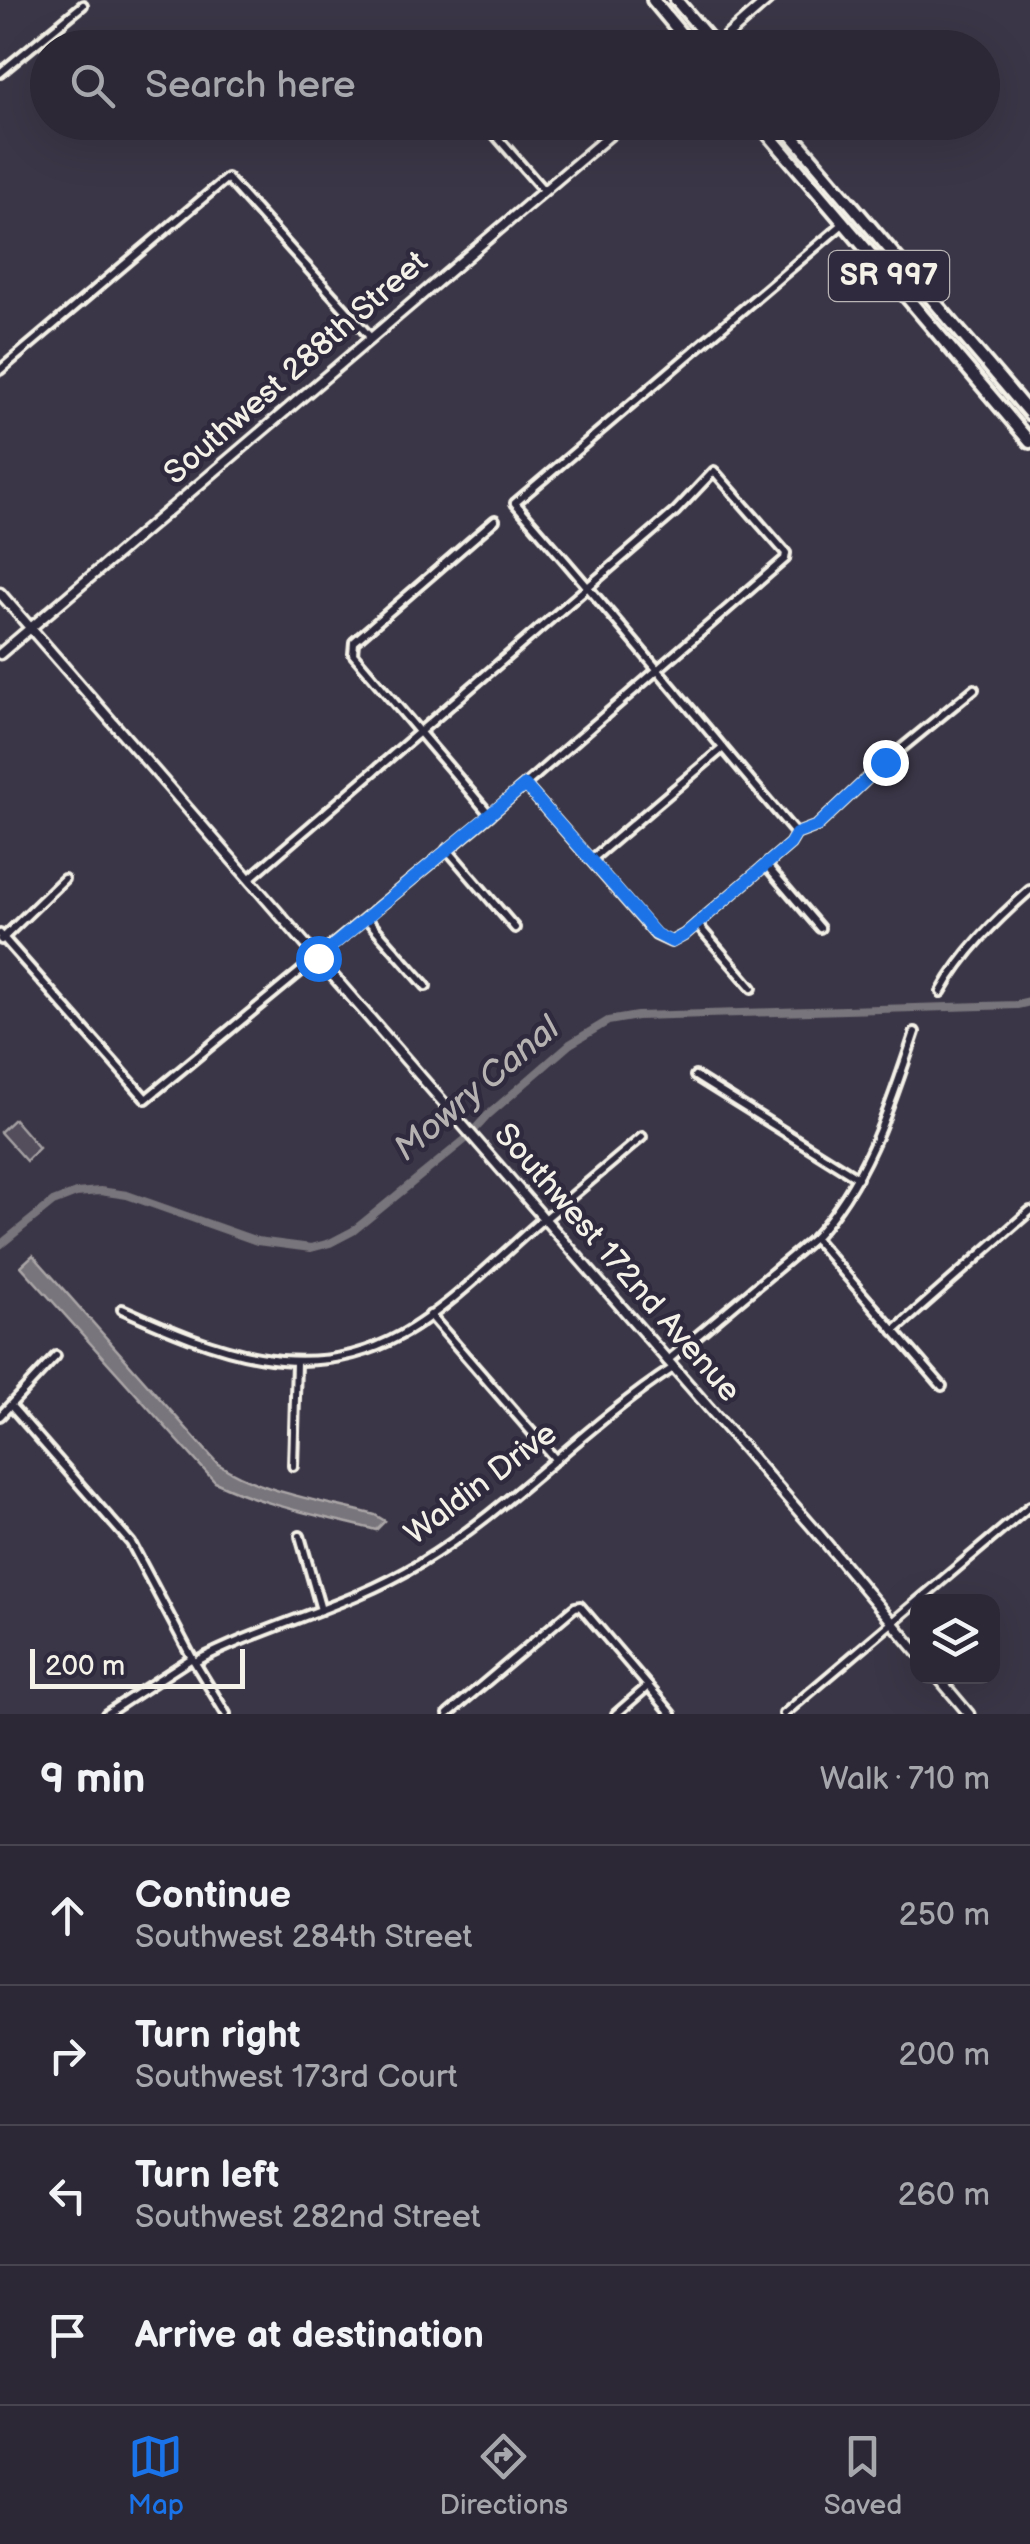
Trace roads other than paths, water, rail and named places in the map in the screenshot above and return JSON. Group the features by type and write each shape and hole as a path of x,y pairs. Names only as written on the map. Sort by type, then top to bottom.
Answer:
{"highway":[{"path":"652,0 678,30"},
{"path":"676,0 701,30"},
{"name":"SR 997","path":"773,140 1030,442"},
{"name":"SR 997","path":"796,140 1030,414"}],"street":[{"path":"734,30 768,0"},
{"path":"52,30 83,4"},
{"path":"0,73 30,48"},
{"path":"500,140 544,191"},
{"name":"Southwest 288th Street","path":"0,654 604,140"},
{"path":"0,370 227,178 371,338"},
{"path":"796,834 515,503 844,223"},
{"path":"64,879 1,938 146,1099 490,815 785,559 786,552 714,471 676,511 250,878"},
{"path":"490,815 353,654 354,642 495,520"},
{"name":"Southwest 172nd Avenue","path":"0,592 910,1643"},
{"path":"525,785 656,934 672,942 766,865 796,834 817,826 873,773 974,690"},
{"path":"591,860 723,748"},
{"path":"447,849 515,928"},
{"path":"766,865 820,928"},
{"path":"941,992 967,953 1030,890"},
{"path":"366,918 426,986"},
{"path":"697,924 752,988"},
{"name":"Waldin Drive","path":"106,1714 193,1660 382,1584 449,1545 511,1500 832,1219 879,1138 915,1032"},
{"path":"695,1076 858,1178"},
{"path":"122,1309 240,1355 296,1363 366,1351 402,1335 430,1315 642,1137"},
{"path":"894,1331 1030,1211"},
{"path":"814,1238 942,1386"},
{"path":"430,1315 556,1460"},
{"path":"0,1416 56,1356"},
{"path":"293,1466 296,1363"},
{"path":"12,1406 131,1543 226,1714"},
{"path":"784,1714 1030,1506"},
{"path":"300,1536 321,1610"},
{"path":"448,1714 575,1606 580,1606 672,1714"},
{"path":"944,1684 969,1714"},
{"path":"616,1714 648,1686"}],"waterway":[{"name":"Mowry Canal","path":"0,1245 53,1202 76,1193 100,1191 127,1195 257,1241 311,1248 330,1243 353,1231 467,1138 570,1044 608,1021 637,1016 1030,1002"}]}
